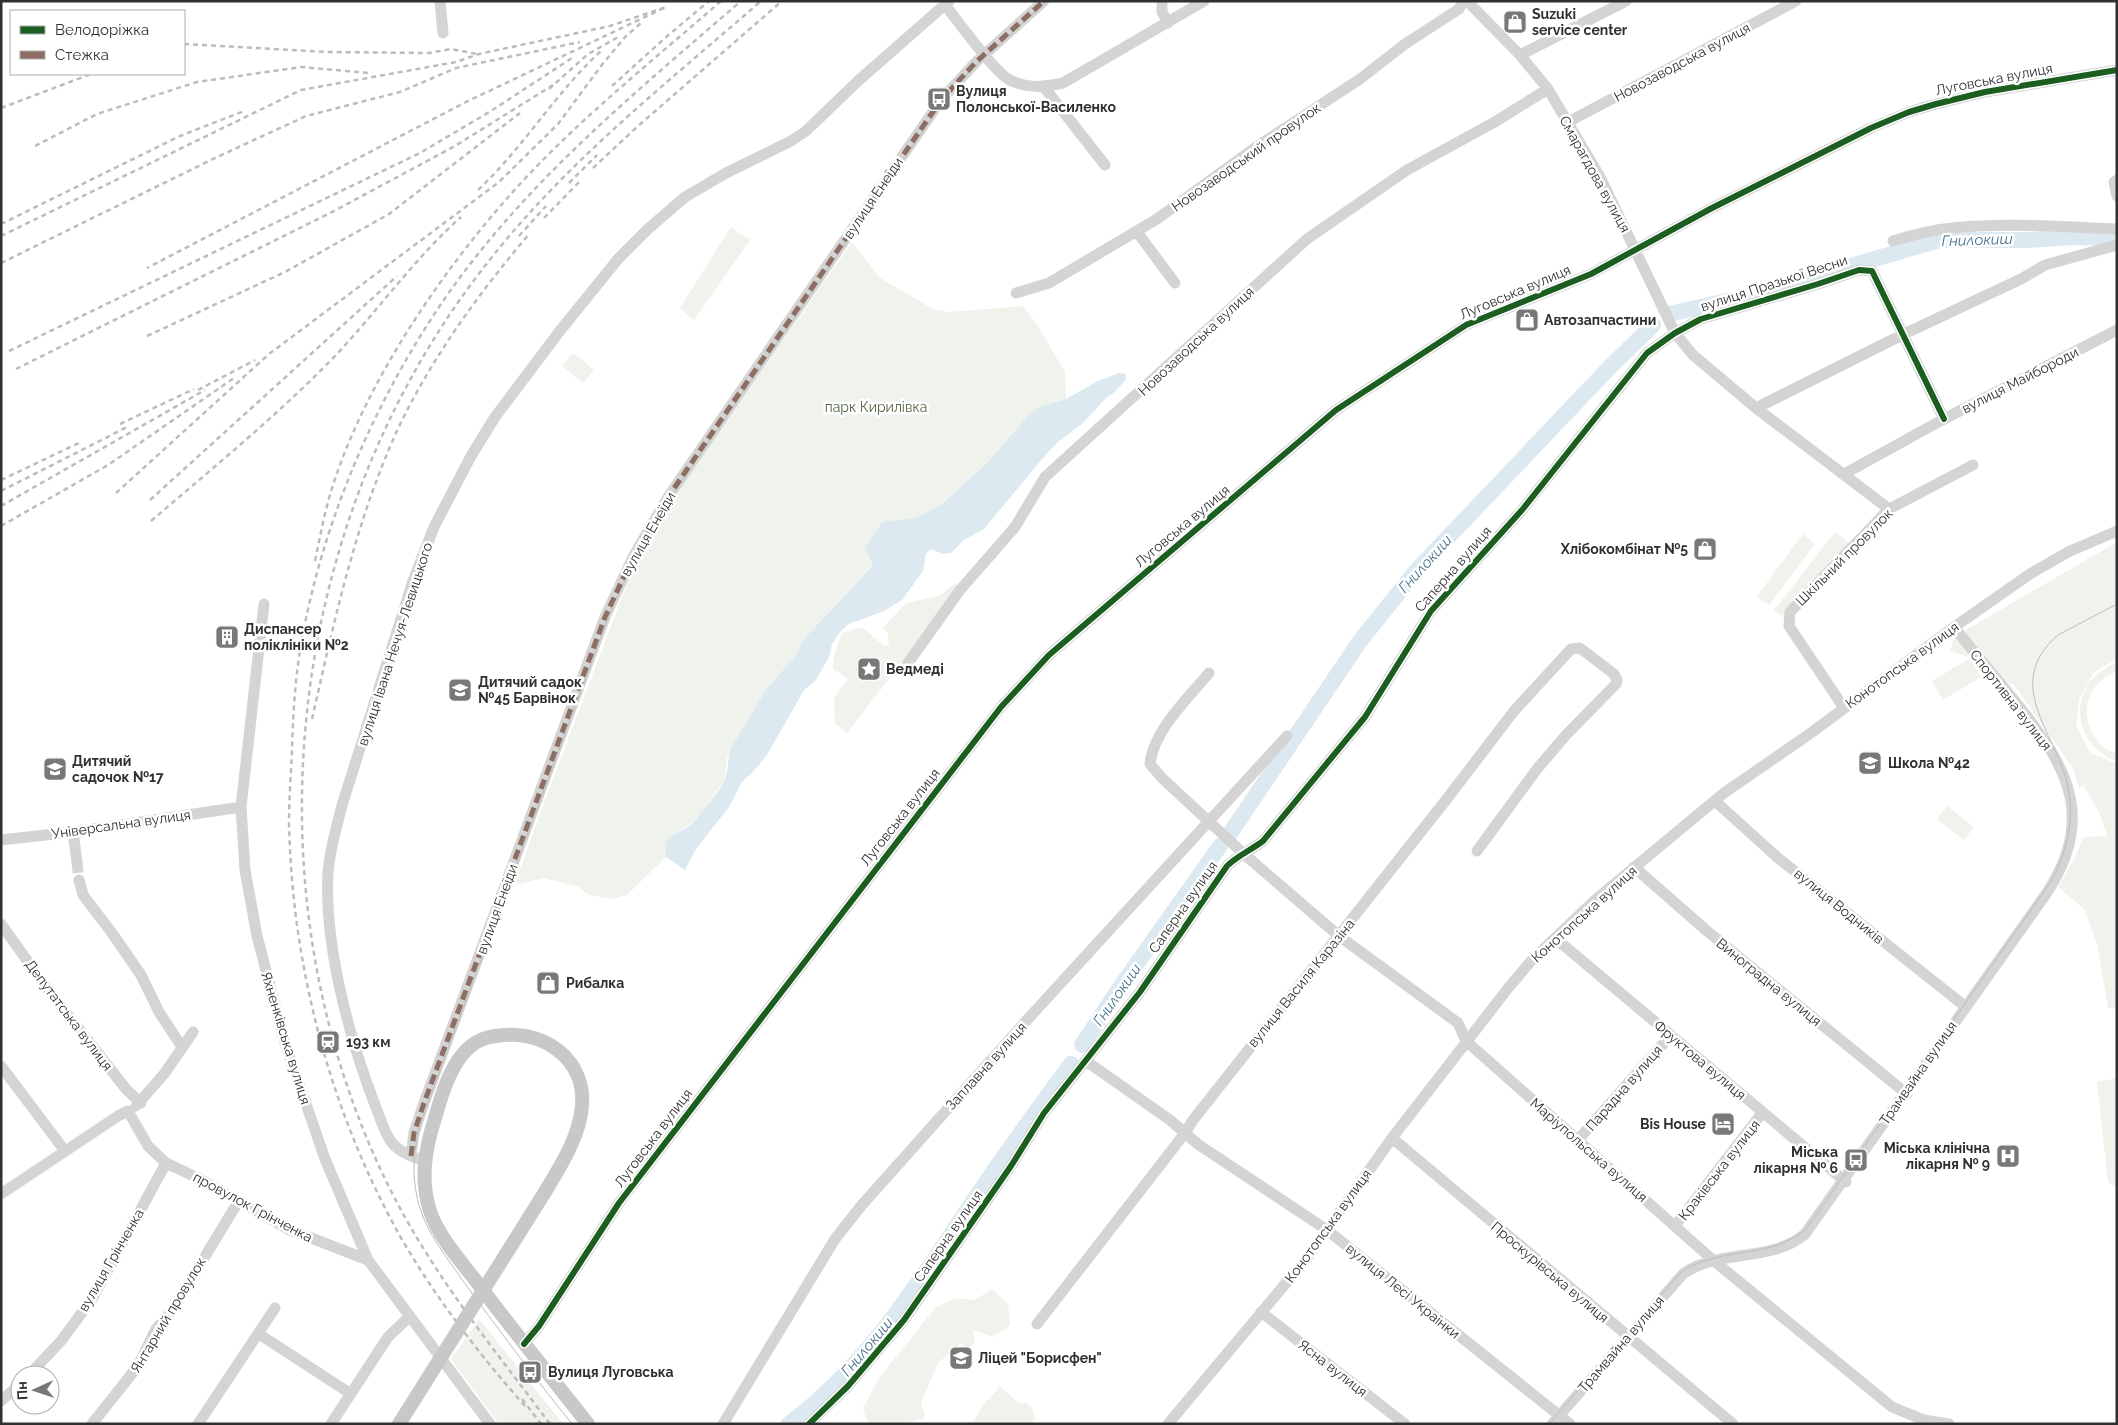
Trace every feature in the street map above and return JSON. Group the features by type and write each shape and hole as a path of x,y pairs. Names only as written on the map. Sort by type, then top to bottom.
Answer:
{"main road":[{"path":"399,1424 545,1192 568,1153 576,1134 581,1115 582,1092 576,1076 566,1059 548,1043 533,1037 516,1034 482,1039 469,1048 457,1064 442,1096 430,1136 425,1161 427,1198 431,1214 439,1228 524,1344 588,1424"}],"street":[{"path":"440,1 443,33"},
{"name":"вулиця Енеїди","path":"410,1156 414,1133 605,616 633,557 668,497 923,125 953,86 984,54 1044,1"},
{"path":"1162,1 1162,12 1168,23"},
{"path":"947,3 984,54 1008,80 1026,86 1044,87 1063,83 1204,1"},
{"name":"Новозаводський провулок","path":"1016,293 1050,283 1137,232 1259,145 1360,79 1404,44 1459,9 1463,1"},
{"name":"Смарагдова вулиця","path":"1467,1 1520,55 1548,89 1600,177 1675,333 1693,355 1756,408 1889,509"},
{"path":"1520,55 1626,1"},
{"name":"Новозаводська вулиця","path":"1568,122 1796,1"},
{"name":"вулиця Івана Нечуя-Левицького","path":"425,1161 403,1152 392,1142 370,1091 353,1038 334,954 328,873 343,802 412,580 434,527 471,456 496,417 588,295 639,238 685,197 726,172 791,141 806,131 858,81 947,3"},
{"name":"Луговська вулиця","path":"524,1344 539,1326 619,1203 1001,707 1049,655 1336,410 1466,325 1591,274 1634,249 1871,128 1909,112 1985,92 2117,70"},
{"path":"1044,87 1105,165"},
{"name":"Новозаводська вулиця","path":"908,663 960,590 1015,527 1045,477 1300,246 1363,199 1407,170 1492,123 1548,89"},
{"path":"2117,180 2114,182 2117,196"},
{"path":"1892,241 1915,234 1952,228 2018,226 2117,229"},
{"path":"1137,232 1175,283"},
{"path":"1756,408 1904,334 2021,279 2045,265 2117,245"},
{"name":"вулиця Празької Весни","path":"1675,333 1701,319 1818,284 1863,268 1872,271 1944,420"},
{"name":"вулиця Майбороди","path":"1844,474 2117,330"},
{"name":"Саперна вулиця","path":"808,1424 848,1386 904,1320 1012,1166 1044,1113 1140,992 1226,866 1236,857 1263,841 1365,717 1431,611 1522,510 1647,353 1675,333"},
{"name":"Шкільний провулок","path":"1844,708 1789,626 1788,617 1796,606 1889,509 1973,464"},
{"name":"Конотопська вулиця","path":"1168,1424 1302,1265 1392,1138 1466,1041 1531,961 1594,901 1715,801 1954,627 2030,574 2068,552 2117,531"},
{"name":"Яхненківська вулиця","path":"264,604 241,807 245,870 255,927 285,1043 325,1159 368,1260 490,1424"},
{"name":"Спортивна вулиця","path":"1954,627 2029,718 2058,760 2070,793 2072,812 2071,834"},
{"name":"вулиця Василя Каразіна","path":"1037,1324 1237,1062 1339,936 1514,711 1574,648 1583,649 1614,674 1618,680 1616,684 1542,762 1477,850"},
{"name":"Маріупольська вулиця","path":"1209,673 1170,721 1156,743 1150,764 1162,778 1244,854 1339,936 1458,1023 1466,1041 1577,1141 1714,1261 1892,1407 1924,1420 1950,1424"},
{"name":"Заплавна вулиця","path":"723,1424 835,1239 861,1206 1027,1020 1287,736"},
{"name":"вулиця Водників","path":"1715,801 1778,858 1966,1006"},
{"name":"Універсальна вулиця","path":"1,840 73,832 241,807"},
{"path":"73,832 77,862"},
{"name":"Трамвайна вулиця","path":"1555,1419 1683,1274 1696,1266 1714,1261 1776,1249 1797,1241 1812,1226 2052,884 2066,856 2071,834"},
{"name":"Виноградна вулиця","path":"1634,868 1707,931 1906,1093"},
{"path":"79,880 83,895 141,975 159,1012 182,1046"},
{"name":"Депутатська вулиця","path":"1,924 46,987 126,1089 141,1103"},
{"name":"Фруктова вулиця","path":"1555,938 1845,1181"},
{"path":"1,1194 118,1116 141,1103 193,1032"},
{"name":"Парадна вулиця","path":"1577,1141 1671,1034"},
{"name":"вулиця Лесі Українки","path":"1086,1061 1170,1120 1199,1145 1327,1230 1555,1419 1570,1424"},
{"path":"1,1066 65,1151"},
{"name":"провулок Грінченка","path":"128,1111 148,1146 166,1163 200,1179 288,1229 368,1260"},
{"name":"Краківська вулиця","path":"1675,1226 1762,1113"},
{"name":"Проскурівська вулиця","path":"1392,1138 1733,1424"},
{"name":"вулиця Грінченка","path":"38,1365 61,1341 92,1299 166,1163"},
{"name":"Янтарний провулок","path":"92,1424 138,1366 156,1330 172,1311 238,1202"},
{"path":"198,1424 276,1308"},
{"name":"Ясна вулиця","path":"1261,1312 1405,1424"},
{"path":"331,1424 388,1337 409,1317"},
{"path":"259,1334 350,1394"}],"green space":[{"path":"731,227 750,240 694,320 680,308"},
{"name":"парк Кирилівка","path":"852,242 880,278 933,309 949,312 1023,306 1037,325 1065,372 1066,399 1039,407 1026,418 987,463 943,503 920,516 910,519 886,521 873,564 803,640 796,656 767,688 731,748 727,758 725,779 705,809 688,826 672,834 665,851 666,857 627,895 612,899 589,895 579,887 544,878 515,885 536,824 633,568 660,520 692,471"},
{"path":"573,353 594,370 583,383 562,366"},
{"path":"1835,532 1850,543 1782,617 1774,610"},
{"path":"1803,534 1815,544 1769,605 1757,596"},
{"path":"2117,542 2117,659 2094,672 2079,699 2076,726 2091,753 2117,764 2117,1009 2108,1008 2097,943 2084,909 2058,887 2084,837 2107,836 2099,812 2083,785 2079,789 2074,770 2014,685 2000,679 1989,663 1950,651 1954,637"},
{"path":"957,582 955,588 903,661 847,733 835,724 834,698 848,679 833,669 834,656 842,633 862,627 884,646 889,645 888,633 883,628 906,603 939,596"},
{"path":"1970,658 1981,677 1943,700 1932,681"},
{"path":"2117,662 2117,671 2100,682 2090,696 2087,716 2093,735 2099,743 2117,754 2117,761 2096,749 2088,740 2080,718 2080,706 2083,694 2092,679"},
{"path":"1947,806 1974,827 1964,840 1937,819"},
{"path":"2117,1078 2117,1187 2108,1182 2097,1082"},
{"path":"992,1289 1008,1304 1010,1325 993,1337 974,1330 975,1343 968,1349 961,1343 938,1363 921,1403 925,1415 923,1419 904,1424 868,1424 863,1408 880,1377 936,1307 956,1298 975,1300"},
{"path":"479,1319 563,1424 499,1424 451,1359"},
{"path":"1000,1387 1019,1403 1025,1403 1032,1408 1035,1418 1031,1424 972,1424 984,1404"}],"shaded area":[{"path":"1119,373 1126,374 1126,379 1114,393 1107,397 1084,422 1057,443 984,529 964,540 951,553 943,554 931,549 926,554 923,571 902,600 884,611 849,624 840,632 832,644 829,657 816,680 804,690 767,755 742,782 729,807 696,849 685,870 666,857 667,841 692,824 724,782 731,748 767,688 796,656 803,640 873,565 865,548 881,524 886,521 910,519 920,516 943,503 987,463 1026,418 1039,407 1066,399 1098,381"}],"waterway":[{"name":"Гнилокиш","path":"1669,314 1753,295 1939,240 2115,238"},
{"name":"Гнилокиш","path":"1231,832 1360,641 1416,571 1609,368 1653,325"},
{"name":"Гнилокиш","path":"1082,1045 1121,986 1220,846"},
{"name":"Гнилокиш","path":"789,1424 849,1370 875,1340 924,1275 1001,1161 1071,1064"}],"tunnel":[{"path":"77,862 79,880"}],"tram line":[{"path":"572,1424 463,1281 427,1226 416,1194 414,1173 415,1151 422,1119 608,618 624,582 661,514 943,102 968,73 1047,1"},
{"path":"1549,1424 1681,1272 1696,1264 1712,1259 1777,1245 1792,1239 1806,1229 2050,883 2056,872 2067,839 2070,804 2064,772 2038,712 2033,693 2034,673 2041,654 2058,635 2117,604"}],"railway":[{"path":"612,86 709,1"},
{"path":"315,561 329,497 350,439 388,364 433,293 458,258 510,195 559,144 612,95 721,1"},
{"path":"525,1406 458,1324 413,1259 400,1236 375,1188 354,1139 335,1088 319,1036 307,984 298,930 292,877 289,823 294,710 299,657 323,551 356,461 398,375 448,294 479,252 548,175 623,104 741,1"},
{"path":"550,1424 463,1308 405,1218 388,1185 342,1070 314,951 302,829 308,706 330,585 368,469 422,358 492,257 553,187 620,123 761,1"},
{"path":"593,168 638,126 782,1"},
{"path":"1,236 301,90 456,62 479,54 610,26 666,7 466,102 147,268"},
{"path":"116,493 269,354 499,182 558,124 601,66 625,37 641,23"},
{"path":"549,89 588,54 620,36"},
{"path":"1,263 215,158 306,116 400,92 456,68 580,42"},
{"path":"185,44 327,52 429,53 451,49 477,54"},
{"path":"478,190 510,156 585,66 602,50"},
{"path":"9,351 420,153 491,111 575,56"},
{"path":"35,146 97,114 197,82 301,67 369,73"},
{"path":"1,108 88,75"},
{"path":"16,369 334,211 455,146 553,85"},
{"path":"1,224 180,136 244,111"},
{"path":"147,336 285,272 389,214 520,113"},
{"path":"569,183 597,155"},
{"path":"544,218 580,181"},
{"path":"519,236 546,206"},
{"path":"151,521 246,440 315,376 337,354 428,249 461,217"},
{"path":"312,719 337,610 357,538 396,433 409,406 456,328 530,233"},
{"path":"150,500 397,276"},
{"path":"198,390 255,360"},
{"path":"1,526 108,465 234,378"},
{"path":"120,424 194,389"},
{"path":"1,506 205,390"},
{"path":"1,491 129,426"},
{"path":"1,480 81,442"},
{"path":"522,1399 541,1424"}],"marked path":[{"path":"411,1156 414,1133 424,1103 605,617 633,557 668,497 941,100 976,62 1044,1"}],"cycle path":[{"path":"524,1344 539,1326 619,1203 1001,707 1049,655 1336,410 1466,325 1591,274 1712,208 1871,128 1909,112 1985,92 2117,70"},
{"path":"809,1424 848,1386 904,1320 1011,1166 1044,1113 1140,992 1227,866 1263,841 1365,717 1431,611 1522,510 1647,353 1675,333 1701,319 1859,270 1872,271 1944,419"}],"place":[{"name":"Suzuki service center","path":"1515,22"},
{"name":"Вулиця Полонської-Василенко","path":"939,99"},
{"name":"Автозапчастини","path":"1527,320"},
{"name":"Хлібокомбінат №5","path":"1705,549"},
{"name":"Диспансер поліклініки №2","path":"227,637"},
{"name":"Ведмеді","path":"869,669"},
{"name":"Дитячий садок №45 Барвінок","path":"460,690"},
{"name":"Школа №42","path":"1870,763"},
{"name":"Дитячий садочок №17","path":"55,769"},
{"name":"Рибалка","path":"548,983"},
{"name":"193 км","path":"328,1042"},
{"name":"Bis House","path":"1723,1124"},
{"name":"Міська клінічна лікарня № 9","path":"2008,1156"},
{"name":"Міська лікарня № 6","path":"1856,1160"},
{"name":"Ліцей \"Борисфен\"","path":"961,1358"},
{"name":"Вулиця Луговська","path":"530,1372"}]}
